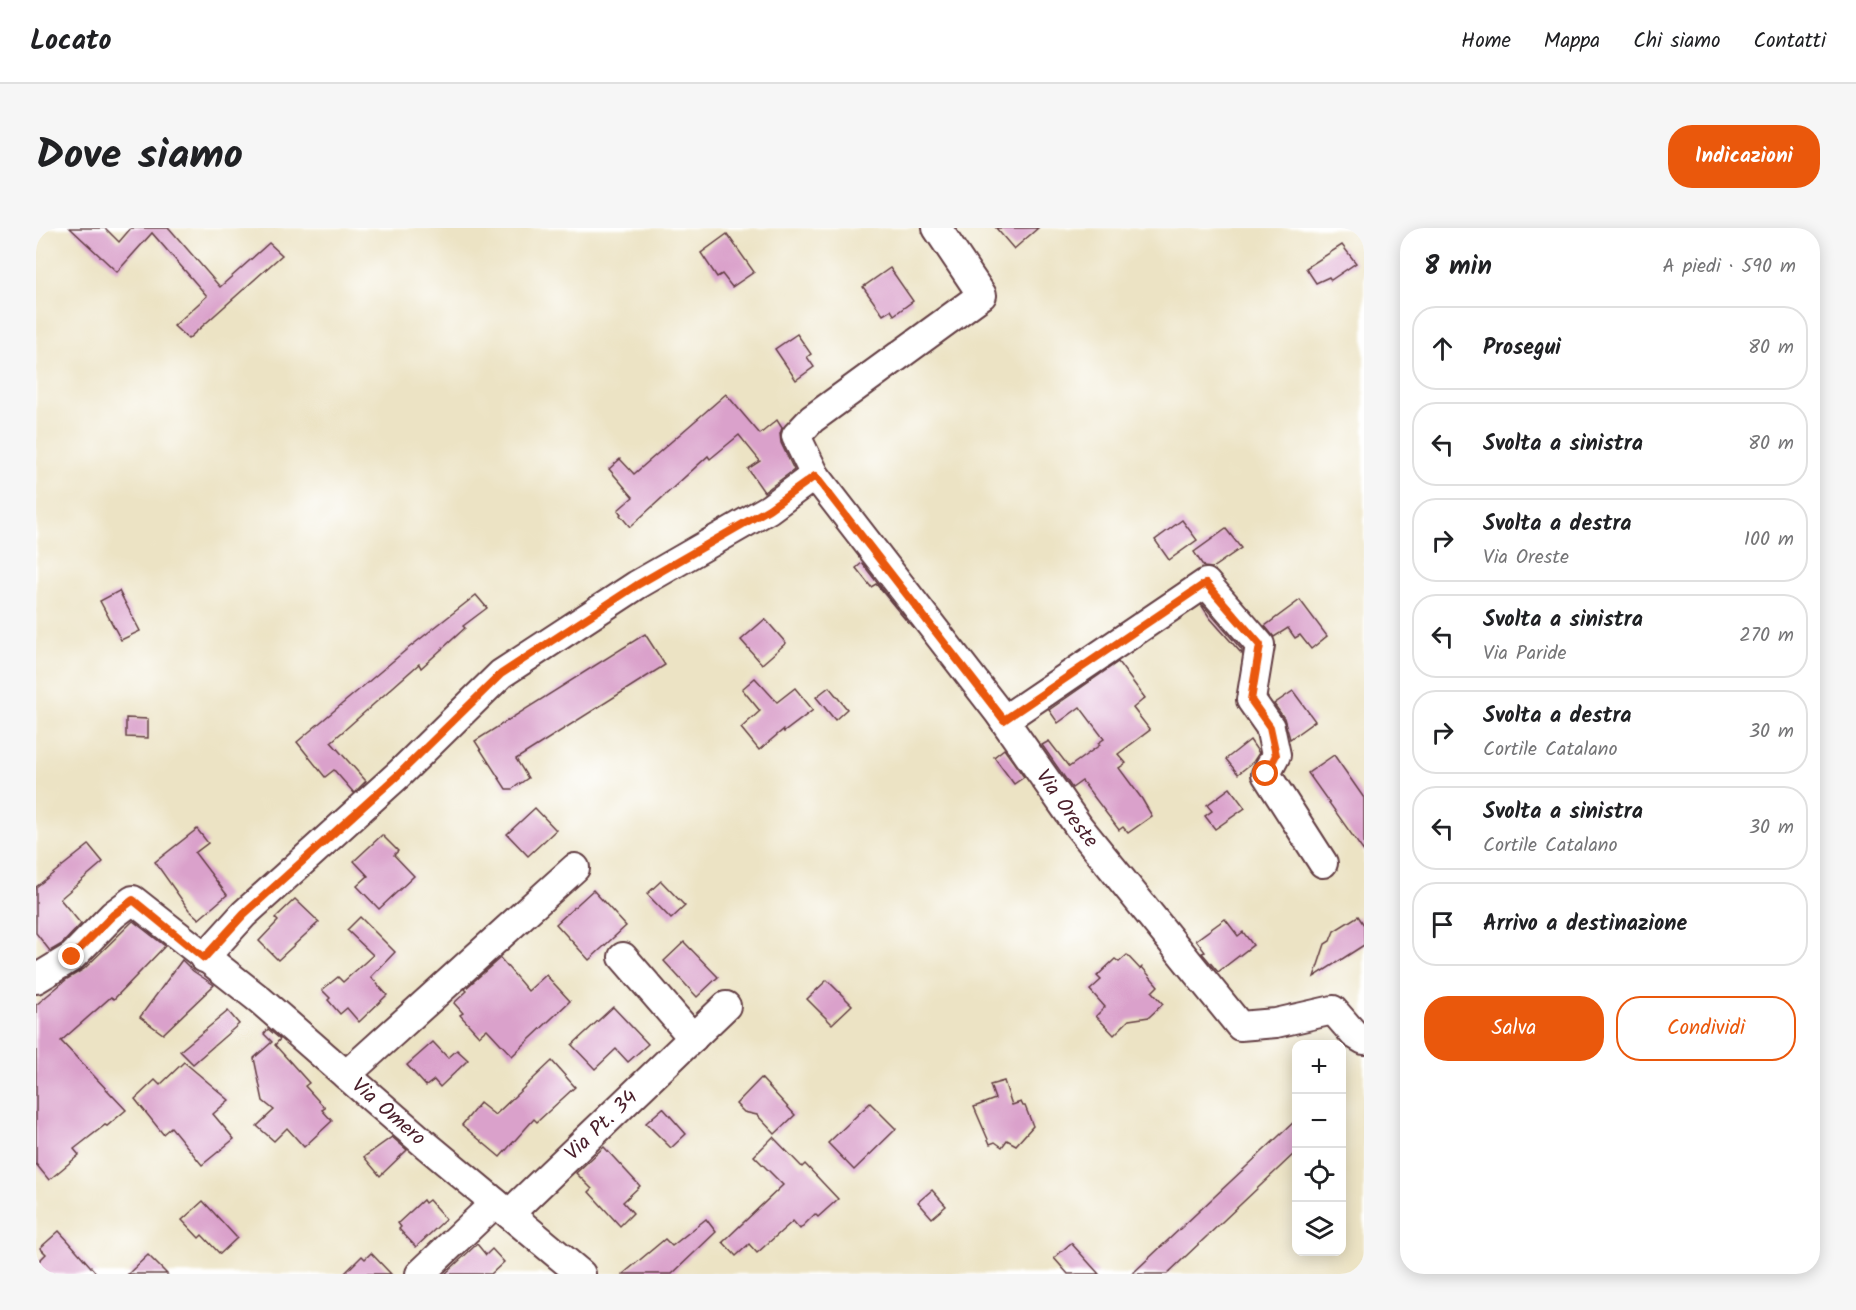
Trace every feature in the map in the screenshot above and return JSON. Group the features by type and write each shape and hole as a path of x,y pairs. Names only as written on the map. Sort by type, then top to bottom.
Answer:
{"street":[{"name":"Via Oreste","path":"937,228 982,295 812,419 796,436 815,476 1004,720 1079,827 1240,1026 1276,1023 1333,1010 1354,1034 1364,1040"},
{"path":"200,954 398,775 501,674 637,585 769,509 815,476"},
{"path":"1004,720 1206,583 1260,645 1251,700 1270,727 1276,755 1266,774 1323,863"},
{"path":"346,1075 575,868"},
{"name":"Via Omero","path":"36,979 72,957 113,915 133,900 260,1000 581,1274"},
{"path":"623,957 693,1038"},
{"name":"Via Pt. 34","path":"420,1274 502,1208 726,1006"}],"building":[{"path":"70,228 105,228 119,242 131,228 169,228 220,287 269,243 282,255 188,339 174,326 207,296 152,233 117,272"},
{"path":"996,228 1038,228 1014,249"},
{"path":"727,234 754,272 732,287 722,274 717,277 701,253"},
{"path":"1342,245 1356,263 1331,280 1329,277 1316,283 1306,268"},
{"path":"890,268 913,301 894,315 891,310 883,315 863,287"},
{"path":"797,334 811,354 807,357 814,367 796,380 775,349"},
{"path":"726,394 760,434 777,420 782,428 781,443 794,470 764,492 748,469 760,461 739,435 710,459 708,456 630,527 618,510 633,497 609,469 620,459 634,474"},
{"path":"1182,520 1197,540 1169,560 1155,540"},
{"path":"1226,529 1241,548 1212,568 1204,567 1194,552"},
{"path":"862,563 909,624 876,584 871,587 856,568"},
{"path":"119,591 140,631 121,640 100,601"},
{"path":"476,595 487,608 463,626 465,628 421,668 419,664 331,742 366,781 354,793 334,770 325,777 297,742 406,650"},
{"path":"1300,600 1327,636 1311,649 1300,635 1295,638 1288,628 1274,637 1265,626"},
{"path":"1203,605 1242,650 1242,654 1210,618"},
{"path":"765,619 786,643 762,664 741,640"},
{"path":"645,634 665,665 516,759 528,778 512,789 506,789 475,741"},
{"path":"1118,662 1145,698 1133,708 1150,730 1118,754 1126,763 1119,768 1152,816 1128,833 1123,827 1119,830 1082,781 1072,788 1042,745 1049,741 1069,767 1100,745 1098,743 1104,739 1080,707 1058,723 1049,710"},
{"path":"755,678 777,702 795,688 813,710 759,750 741,728 760,711 742,689"},
{"path":"829,687 847,709 835,720 816,697"},
{"path":"1293,691 1315,721 1290,739 1284,718 1274,704"},
{"path":"126,718 148,719 148,738 126,737"},
{"path":"1250,740 1259,753 1253,762 1238,774 1226,759"},
{"path":"1004,749 1024,777 1014,784 994,757"},
{"path":"1334,755 1364,798 1364,852 1308,773"},
{"path":"1230,788 1245,808 1215,829 1205,816 1212,811 1207,805"},
{"path":"535,808 556,830 528,856 507,834"},
{"path":"197,829 208,843 195,853 227,895 199,919 189,910 155,862"},
{"path":"382,835 398,851 394,855 414,876 379,909 357,886 368,876 354,861"},
{"path":"89,845 103,862 60,899 81,924 62,944 50,951 36,933 36,887"},
{"path":"661,881 685,906 671,919 647,894"},
{"path":"593,890 626,926 589,960 556,924"},
{"path":"295,899 319,922 278,960 259,941 278,921 275,918"},
{"path":"1358,916 1364,925 1364,945 1314,977 1325,944 1330,941 1334,931"},
{"path":"360,917 395,952 371,977 387,995 359,1022 347,1008 340,1014 322,990 338,977 343,982 373,955 347,930"},
{"path":"1225,919 1238,936 1243,932 1253,945 1218,972 1202,953 1205,952 1196,940"},
{"path":"133,921 165,946 114,999 111,997 61,1041 126,1110 74,1149 79,1155 49,1180 36,1164 36,1005 67,979 84,969"},
{"path":"684,942 718,977 697,997 664,961"},
{"path":"1127,955 1140,969 1142,967 1158,986 1152,992 1163,1004 1149,1017 1129,1020 1114,1035 1096,1016 1105,1007 1090,990 1101,980 1097,976 1115,959 1119,962"},
{"path":"500,958 528,991 546,975 570,1001 512,1056 487,1029 479,1036 460,1015 463,1013 454,1003 467,991 465,989"},
{"path":"182,960 193,971 214,985 163,1034 140,1017"},
{"path":"827,980 852,1005 832,1024 807,999"},
{"path":"613,1007 648,1044 628,1062 616,1049 595,1069 572,1045"},
{"path":"228,1011 239,1024 193,1064 180,1051"},
{"path":"268,1029 280,1039 275,1045 309,1083 305,1086 325,1108 322,1110 332,1121 304,1147 287,1128 274,1141 257,1126 274,1110 263,1101 254,1058 272,1042 264,1034"},
{"path":"433,1042 448,1058 457,1050 468,1060 440,1087 434,1080 426,1086 407,1065"},
{"path":"552,1061 575,1087 537,1122 534,1119 500,1157 462,1125 480,1103 495,1115"},
{"path":"184,1062 229,1100 213,1114 234,1139 202,1165 171,1127 163,1134 135,1099 155,1080 160,1085"},
{"path":"761,1078 795,1115 775,1134 757,1115 744,1112 736,1104"},
{"path":"1004,1081 1012,1105 1021,1102 1025,1106 1033,1126 1016,1145 1007,1140 1002,1147 995,1142 990,1144 974,1107 995,1099 990,1085"},
{"path":"870,1103 896,1129 854,1170 828,1143"},
{"path":"663,1108 686,1134 671,1148 646,1123"},
{"path":"1292,1124 1292,1156 1167,1274 1132,1274"},
{"path":"392,1137 407,1150 380,1176 364,1157"},
{"path":"773,1137 802,1167 805,1164 838,1199 818,1217 815,1214 800,1229 793,1221 757,1253 749,1244 736,1256 723,1242 783,1185 754,1156"},
{"path":"604,1147 640,1186 623,1202 633,1213 620,1226 589,1192 592,1189 576,1173"},
{"path":"932,1190 946,1206 932,1218 918,1202"},
{"path":"423,1200 425,1203 429,1200 446,1219 416,1247 399,1229 401,1227 398,1223"},
{"path":"203,1201 237,1238 220,1254 202,1235 199,1238 182,1220"},
{"path":"706,1219 716,1232 672,1274 623,1274 665,1239 672,1246"},
{"path":"59,1231 97,1274 36,1274 36,1264 46,1254 40,1248"},
{"path":"1071,1243 1099,1274 1068,1274 1054,1258"},
{"path":"477,1244 486,1255 492,1249 504,1262 491,1274 445,1274"},
{"path":"371,1253 391,1274 344,1274 362,1256 365,1259"},
{"path":"148,1255 167,1274 128,1274"}],"route":[{"path":"72,957 113,915 133,900 204,958 244,914 398,775 501,674 637,585 769,509 815,476 1004,720 1206,583 1260,645 1251,700 1270,727 1276,755 1266,774"}]}
